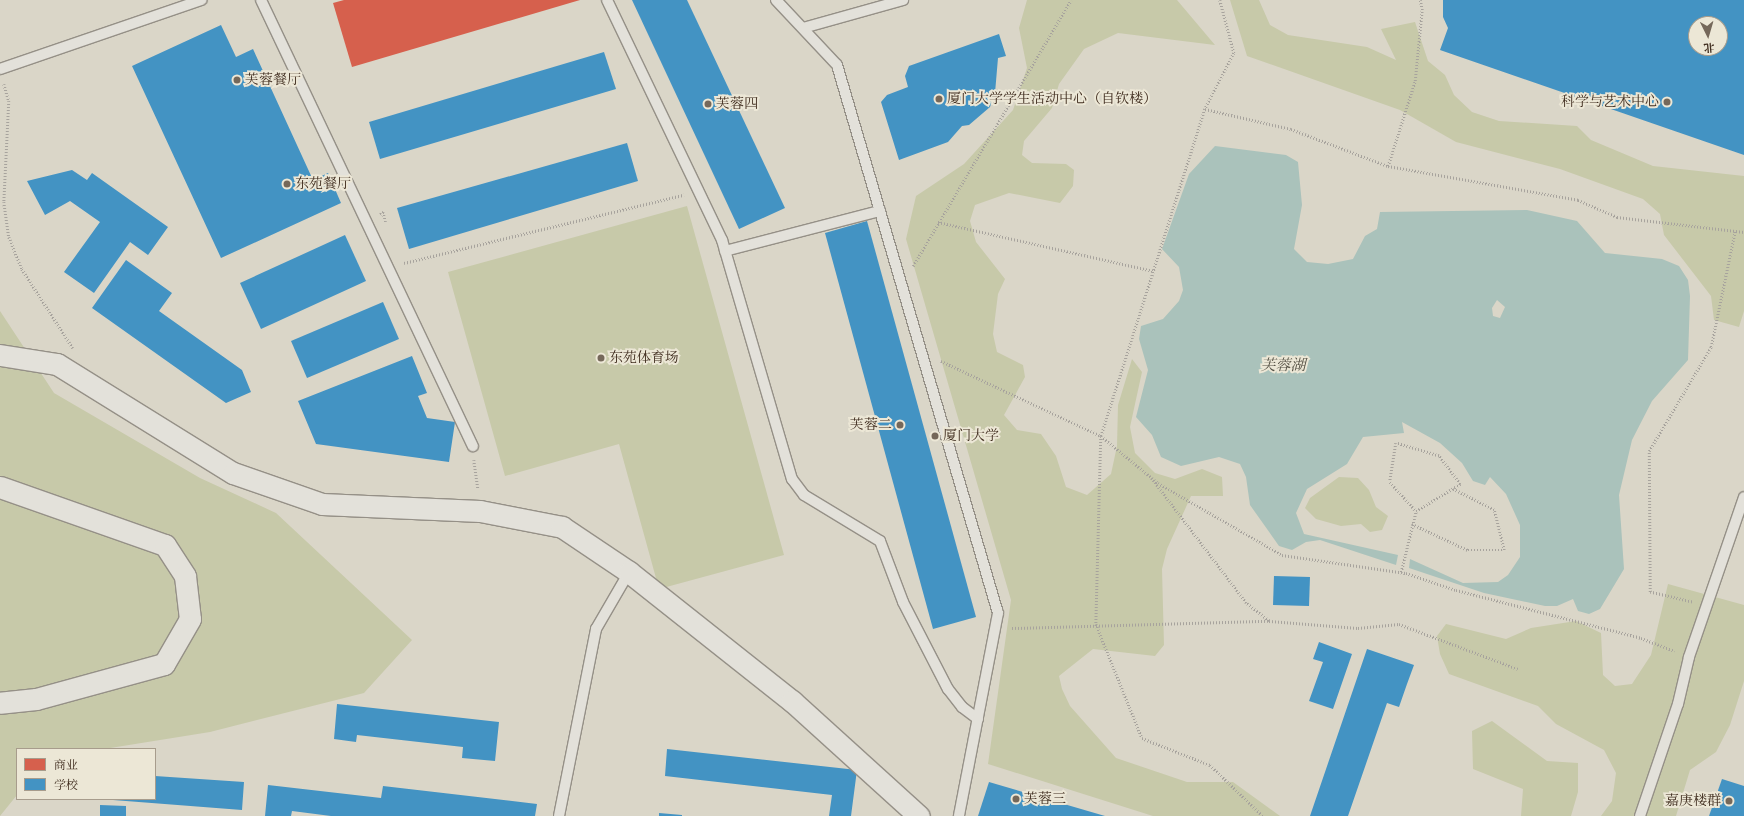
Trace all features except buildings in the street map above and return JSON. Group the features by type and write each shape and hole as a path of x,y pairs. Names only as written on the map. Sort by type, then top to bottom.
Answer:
{"street":[{"path":"0,355 57,364 233,473 322,504 480,512 562,527 629,572 792,701 919,816"},
{"path":"0,487 165,545 185,576 190,619 164,664 36,699 0,703"}],"lane":[{"path":"0,69 202,0"},
{"path":"261,0 473,446"},
{"path":"607,0 699,192 725,251 792,479 804,495 880,541 903,602 948,689 962,707 978,719"},
{"path":"776,0 837,65 998,613 959,816"},
{"path":"803,28 903,0"},
{"path":"725,251 880,211"},
{"path":"1640,816 1678,704 1689,657 1744,497"},
{"path":"559,816 596,629 629,572"}],"path":[{"path":"902,284 1072,0"},
{"path":"1220,0 1234,53 1205,109 1101,436 1096,624 1142,738 1210,765 1263,816"},
{"path":"1388,166 1415,81 1422,10 1420,0"},
{"path":"2,79 9,101 4,202 9,237 22,269 74,351"},
{"path":"1205,109 1291,129 1388,166 1578,200 1617,217 1744,232"},
{"path":"399,264 699,192"},
{"path":"366,222 383,212 387,227"},
{"path":"938,222 1153,271"},
{"path":"1707,605 1650,592 1649,451 1711,347 1734,231"},
{"path":"941,361 1101,436 1148,474 1282,555 1401,572 1456,590 1634,636 1689,657"},
{"path":"1401,572 1416,510 1460,484 1439,456 1396,443 1390,482 1416,510"},
{"path":"473,446 480,512"},
{"path":"1148,474 1246,603 1269,621"},
{"path":"1412,524 1468,550 1504,550 1494,510 1453,489"},
{"path":"995,629 1096,624 1269,621 1358,628 1399,624 1518,669"}],"green space":[{"path":"1027,0 1177,0 1215,45 1118,33 1084,49 1059,84 1052,108 1024,141 1022,155 1032,163 1066,164 1074,170 1073,186 1060,203 1009,193 975,205 970,221 976,242 1005,279 998,294 993,334 997,352 1023,365 1025,377 1004,415 1017,430 1041,434 1056,456 1066,487 1087,495 1111,474 1117,446 1118,405 1132,359 1142,372 1130,427 1135,453 1155,473 1175,479 1202,469 1222,477 1223,496 1191,496 1167,549 1162,569 1164,645 1155,656 1093,649 1059,676 1062,689 1070,706 1116,758 1187,782 1233,782 1280,816 1153,816 988,764 1011,600 906,239 916,196 964,164 1013,110 1027,68 1019,28"},
{"path":"1230,0 1259,0 1270,25 1288,35 1367,47 1396,60 1381,29 1415,22 1428,61 1445,75 1454,95 1472,112 1499,121 1577,126 1591,140 1653,166 1744,176 1744,311 1739,327 1714,320 1711,296 1664,235 1660,214 1643,199 1560,169 1456,142 1400,110 1247,56"},
{"name":"东苑体育场","path":"687,206 784,555 659,589 619,444 505,476 448,272"},
{"path":"0,311 54,393 200,478 276,513 412,640 364,693 210,732 110,748 16,748 16,796 0,816"},
{"path":"1339,477 1358,478 1369,490 1376,507 1388,516 1382,530 1370,532 1361,524 1341,526 1316,519 1305,508 1310,498"},
{"path":"1668,584 1744,605 1744,681 1730,725 1716,752 1690,770 1676,816 1601,816 1612,801 1616,773 1604,750 1556,724 1538,706 1449,674 1440,654 1437,636 1446,624 1506,639 1531,628 1576,621 1601,633 1603,675 1615,686 1632,684 1651,655"},
{"path":"1492,721 1547,761 1578,763 1578,792 1571,816 1521,816 1523,789 1473,769 1472,731"}],"water":[{"name":"芙蓉湖","path":"1215,146 1286,155 1298,162 1302,205 1294,249 1307,262 1328,264 1353,259 1365,236 1377,229 1380,212 1527,210 1577,221 1605,253 1662,259 1679,266 1688,280 1690,296 1688,360 1652,401 1632,440 1619,495 1624,569 1600,609 1589,614 1578,611 1573,599 1557,606 1545,606 1484,593 1409,568 1410,559 1463,583 1498,582 1508,575 1520,557 1520,525 1506,494 1490,477 1485,485 1473,481 1462,463 1440,443 1402,422 1404,433 1363,437 1347,464 1307,489 1296,513 1304,534 1398,555 1396,565 1320,540 1306,542 1292,550 1279,546 1250,505 1246,477 1240,464 1219,457 1181,466 1161,457 1152,435 1136,417 1148,370 1139,339 1141,326 1163,319 1179,301 1183,290 1179,267 1162,249 1189,174","holes":["1497,300 1505,307 1500,318 1493,316 1492,308"]}],"place":[{"name":"芙蓉餐厅","path":"237,80"},
{"name":"厦门大学学生活动中心（自钦楼）","path":"939,99"},
{"name":"科学与艺术中心","path":"1667,102"},
{"name":"芙蓉四","path":"708,104"},
{"name":"东苑餐厅","path":"287,184"},
{"name":"东苑体育场","path":"601,358"},
{"name":"芙蓉二","path":"900,425"},
{"name":"厦门大学","path":"935,436"},
{"name":"芙蓉三","path":"1016,799"},
{"name":"嘉庚楼群","path":"1729,801"}]}
